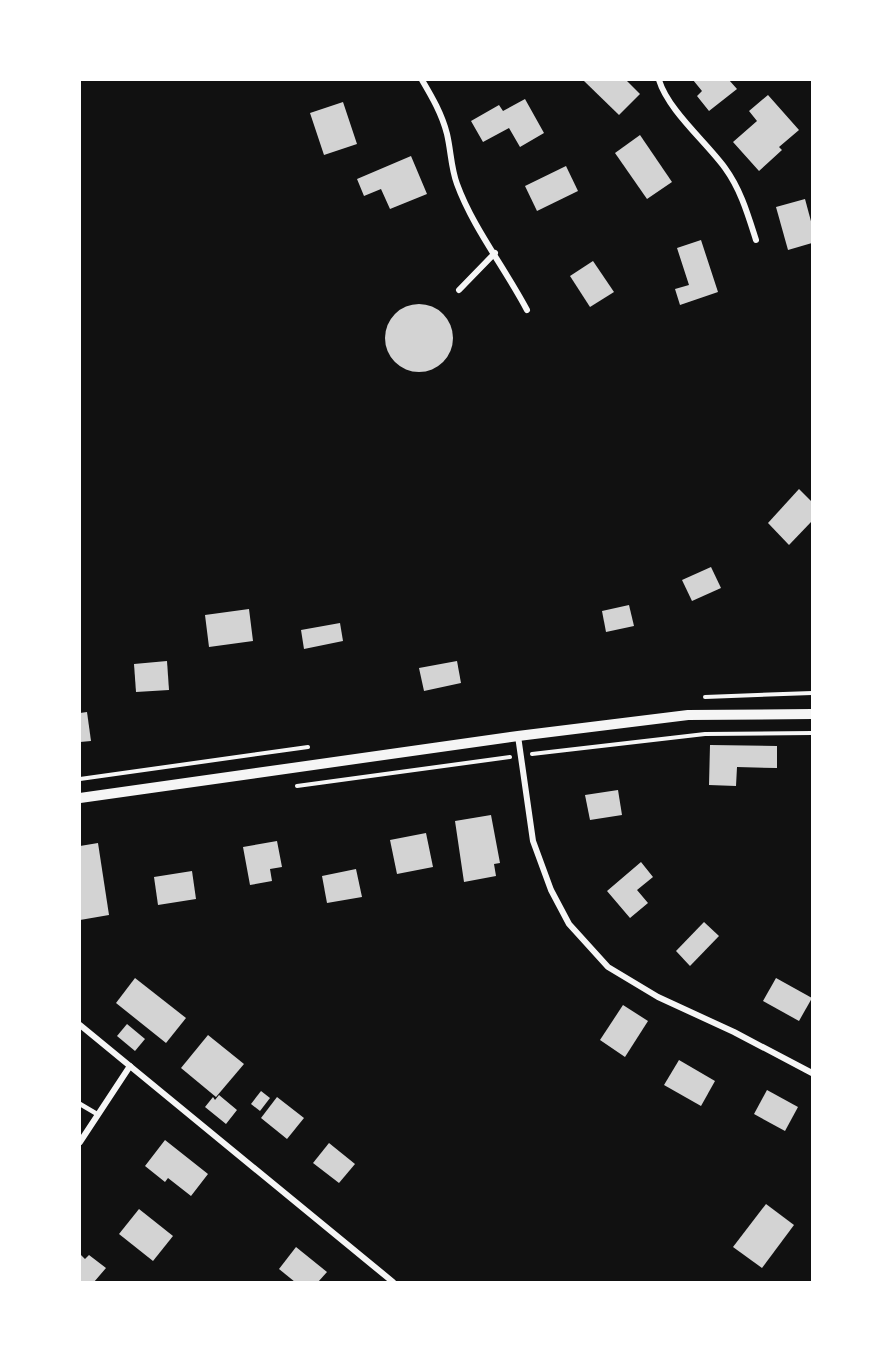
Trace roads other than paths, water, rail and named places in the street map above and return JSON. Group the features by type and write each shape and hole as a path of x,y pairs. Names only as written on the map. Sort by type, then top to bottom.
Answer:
{"street":[{"path":"422,80 440,112 457,183 466,206 527,310"},
{"path":"659,80 669,100 725,168 739,189 756,240"},
{"path":"459,290 495,253"},
{"path":"80,798 518,736 688,715 813,714"},
{"path":"518,736 527,806 537,854 551,890 569,924 582,940 608,967 658,997 734,1032 813,1073"},
{"path":"80,1024 393,1282"},
{"path":"80,1142 130,1066"}],"lane":[{"path":"80,1104 97,1114"}]}
